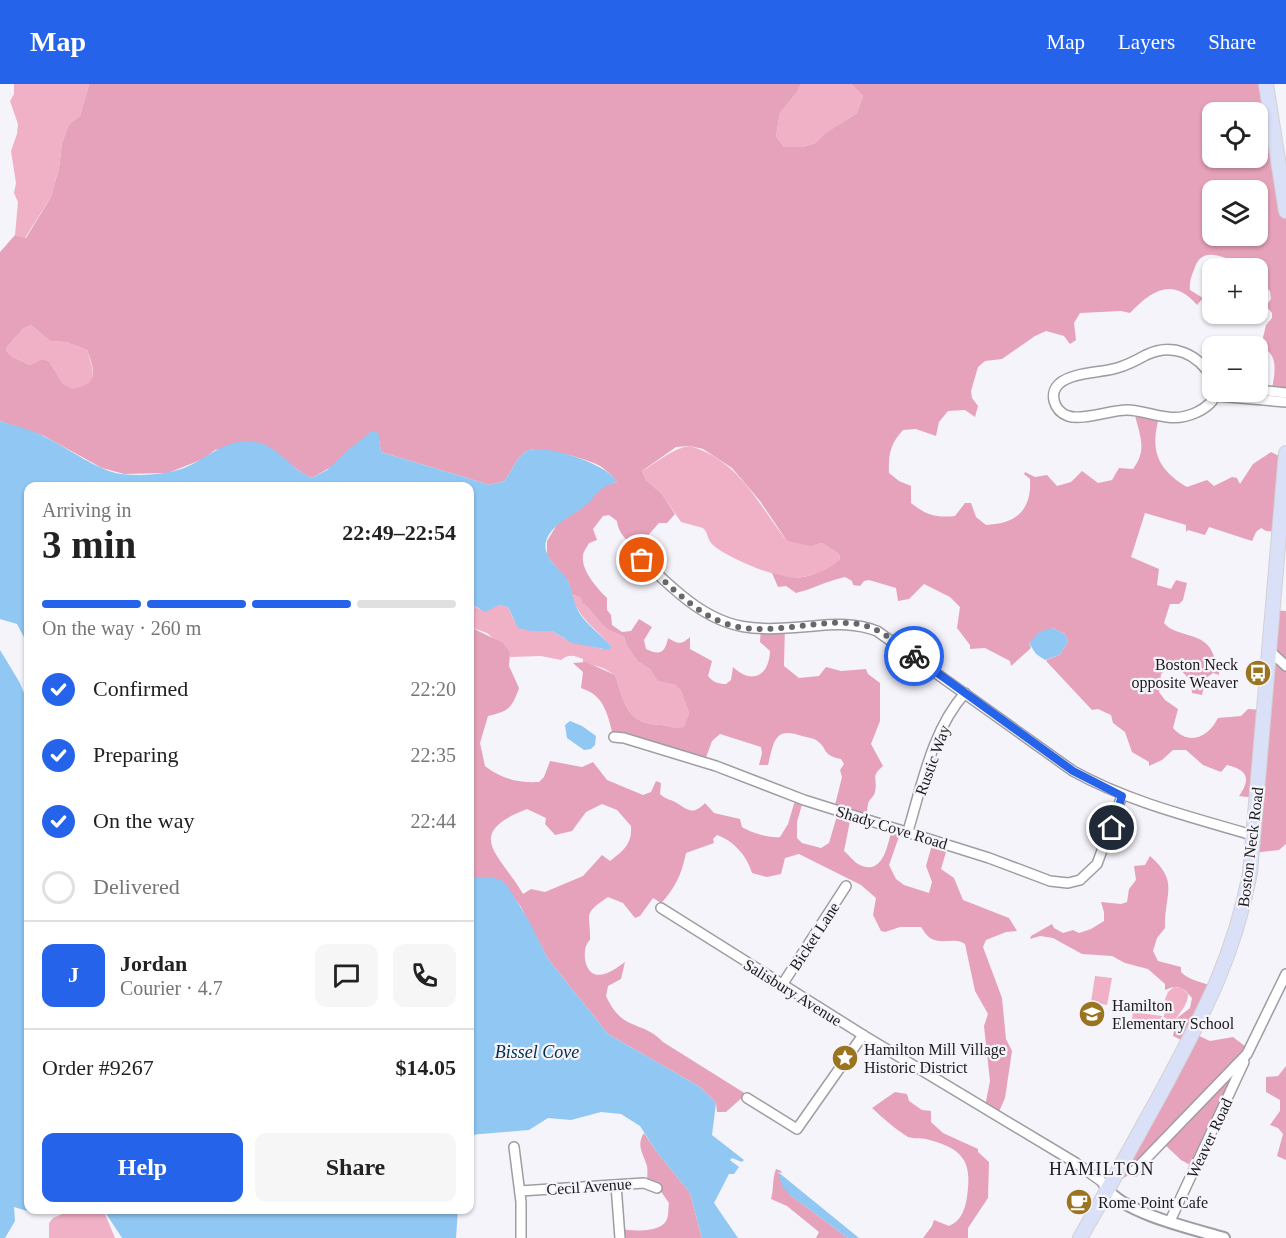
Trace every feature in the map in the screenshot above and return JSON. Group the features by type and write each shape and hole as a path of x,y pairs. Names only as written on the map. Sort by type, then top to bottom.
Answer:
{"main road":[{"path":"1266,84 1286,211"},
{"name":"Boston Neck Road","path":"1080,1238 1203,1016 1218,985 1243,910 1250,873 1286,453"}],"street":[{"path":"1202,365 1188,354 1174,349 1158,350 1120,367 1062,382 1054,392 1053,400 1059,410 1070,417 1127,410 1173,418 1203,409 1209,402"},
{"path":"1268,394 1286,393"},
{"path":"1268,396 1286,402"},
{"path":"633,543 642,560 664,580 709,615 729,625 755,629 859,624 878,631 1073,771 1122,796 1252,835"},
{"path":"1270,651 1286,666"},
{"name":"Rustic Way","path":"908,831 946,718 965,693"},
{"name":"Shady Cove Road","path":"614,737 716,766 804,800 908,831 1050,881 1068,883 1080,880 1097,864 1122,796"},
{"name":"Bicket Lane","path":"782,985 846,886"},
{"name":"Salisbury Avenue","path":"661,908 863,1035 1076,1163 1101,1181 1108,1190"},
{"name":"Weaver Road","path":"1170,1221 1286,974"},
{"path":"747,1098 797,1129 863,1035"},
{"name":"Weaver Road","path":"1134,1171 1247,1054"},
{"path":"514,1148 520,1191 521,1238"},
{"name":"Cecil Avenue","path":"520,1191 644,1183 657,1188"},
{"path":"616,1185 620,1238"},
{"path":"1108,1190 1122,1202 1170,1221 1224,1238"}],"shaded area":[{"path":"14,84 89,84 80,116 69,124 62,143 59,168 51,197 25,238 15,235 18,202 14,193 16,183 11,151 18,124 10,101 14,94"},
{"path":"89,84 801,84 780,113 776,136 784,147 803,147 815,143 825,133 857,113 863,96 851,84 1268,84 1286,190 1286,399 1268,397 1268,390 1272,389 1274,365 1268,351 1268,336 1263,336 1266,325 1272,318 1272,313 1268,308 1271,299 1268,289 1268,258 1226,258 1206,255 1195,267 1190,281 1190,290 1202,297 1197,305 1180,291 1163,290 1146,298 1130,313 1121,311 1080,313 1074,323 1076,340 1070,344 1064,336 1046,331 1002,359 985,361 978,367 971,391 972,398 978,406 975,417 965,410 948,411 939,422 936,436 916,429 903,430 893,444 889,473 899,481 911,486 911,503 922,510 937,516 955,516 965,503 971,503 976,517 986,525 1006,522 1014,518 1025,507 1030,490 1030,479 1024,474 1025,472 1035,477 1047,475 1057,486 1071,482 1082,471 1098,483 1112,480 1119,468 1133,469 1138,461 1141,447 1134,410 1160,414 1156,437 1158,456 1168,472 1187,487 1207,480 1214,486 1232,477 1237,478 1240,484 1253,464 1271,452 1285,459 1280,532 1266,531 1261,528 1256,532 1252,541 1209,527 1205,535 1188,530 1186,532 1186,525 1145,513 1131,557 1159,569 1157,585 1171,589 1176,580 1187,583 1183,600 1179,604 1170,604 1164,623 1175,631 1200,639 1205,643 1211,650 1219,671 1219,675 1213,673 1206,678 1202,695 1192,693 1188,679 1178,669 1168,667 1161,674 1159,692 1165,700 1178,709 1173,728 1186,737 1198,737 1204,734 1210,730 1218,718 1241,716 1248,709 1264,710 1274,610 1286,611 1286,844 1279,850 1253,853 1255,798 1239,796 1246,780 1243,773 1234,767 1227,765 1221,772 1203,765 1186,750 1173,750 1162,760 1149,766 1149,762 1132,752 1125,732 1113,723 1111,715 1098,709 1092,710 1047,662 1046,660 1059,655 1068,642 1065,634 1052,628 1029,643 1031,648 1011,666 1010,661 985,648 970,649 970,645 957,628 960,607 950,597 924,584 909,599 898,601 896,588 869,580 864,581 860,586 853,585 852,581 845,577 796,593 786,586 778,587 772,573 793,578 808,576 831,566 840,559 839,554 822,543 811,546 787,541 760,501 732,468 703,449 690,446 676,447 642,471 646,480 662,494 675,514 667,523 659,523 636,549 621,533 617,521 609,515 603,516 593,529 597,540 589,543 584,553 583,562 587,574 607,598 607,610 611,615 612,625 622,632 631,631 639,619 652,627 644,640 646,649 658,653 665,647 668,638 679,643 690,637 690,649 712,661 708,676 721,684 726,684 731,680 733,667 747,676 763,672 769,660 770,651 760,642 761,627 785,625 784,666 799,678 819,676 826,667 841,671 866,669 868,674 880,683 880,721 871,744 883,766 876,775 875,792 869,802 866,819 851,816 844,851 858,864 873,867 883,857 892,828 901,831 889,865 896,879 904,885 929,893 932,882 926,866 933,841 948,845 941,869 954,878 963,900 1009,918 1017,931 1006,932 986,940 983,947 1002,998 1006,1039 1012,1051 1005,1098 998,1114 985,1106 990,1081 984,1026 988,1014 975,991 965,944 956,941 934,940 921,927 900,927 885,932 881,931 873,915 876,898 861,885 799,854 785,858 781,874 767,877 752,873 739,850 729,841 717,835 713,839 714,843 686,853 680,874 670,892 661,903 653,898 640,916 635,918 623,903 608,897 594,908 589,916 590,940 585,953 588,968 594,974 602,975 625,962 621,979 608,986 606,996 619,1016 647,1030 746,1094 726,1112 717,1112 716,1103 700,1087 608,1034 548,959 521,907 501,880 474,878 474,629 503,643 510,653 509,666 519,688 509,708 488,716 480,743 485,766 504,777 524,782 539,782 544,777 550,761 582,767 593,762 607,780 643,795 651,792 656,781 661,783 660,794 689,810 696,810 705,803 714,813 740,819 742,827 771,837 780,837 788,824 796,797 803,801 797,822 797,838 802,843 821,848 829,843 838,812 834,809 842,777 840,770 844,764 841,759 828,754 815,739 793,733 786,733 777,738 768,765 759,765 761,747 720,734 712,741 704,763 614,738 601,701 581,688 583,672 573,663 586,662 615,675 625,703 640,721 681,728 684,727 689,713 681,691 675,685 658,681 650,669 638,662 624,637 606,628 582,603 581,598 572,594 568,581 547,556 547,541 558,523 583,507 603,486 617,482 607,471 594,463 541,450 527,451 520,457 504,481 490,485 381,452 379,439 312,478 263,444 215,450 203,459 168,473 124,474 102,468 44,436 0,421 0,252 15,235 26,238 51,197 59,168 62,143 69,124 80,116","holes":["31,325 50,341 66,342 87,350 93,371 93,376 87,384 72,389 63,384 49,361 42,359 30,365 11,356 6,350 23,329","602,804 617,810 631,826 630,838 626,846 610,861 602,855 583,876 545,892 531,889 523,894 492,846 491,836 496,827 507,818 527,809 546,818 545,824 555,835 572,831 586,812"]},
{"path":"801,84 851,84 863,96 857,113 825,133 815,143 803,147 784,147 776,136 780,113"},
{"path":"31,325 50,341 66,342 87,350 93,371 91,380 72,390 63,384 49,361 42,359 30,365 11,356 6,350 7,347 23,329"},
{"path":"690,446 722,462 735,473 787,541 814,545 822,543 839,554 840,560 811,575 799,578 785,577 727,555 712,544 703,528 681,522 662,494 646,480 642,471 671,452"},
{"path":"572,594 581,598 582,603 606,628 624,637 638,662 650,669 659,681 675,685 681,691 689,713 684,728 640,721 625,703 615,675 603,668 572,656 561,660 541,656 510,657 510,653 487,633 474,628 474,606 479,609 499,605 508,607 514,620 531,631 552,631 565,639 602,649 612,647 583,616"},
{"path":"1150,856 1165,873 1168,881 1165,928 1157,938 1153,951 1158,961 1181,967 1181,972 1188,977 1216,988 1195,1034 1210,1041 1233,1037 1250,1050 1194,1167 1181,1160 1163,1143 1133,1172 1119,1181 1187,1043 1173,1036 1176,1019 1190,1008 1192,998 1180,988 1173,987 1165,990 1165,984 1148,969 1125,963 1112,956 1082,954 1053,938 1040,936 1030,939 1031,936 1052,924 1054,928 1063,933 1073,930 1079,933 1104,921 1101,902 1121,904 1127,902 1129,889 1136,880 1134,866 1145,865"},
{"path":"1095,976 1112,978 1107,1005 1091,1002"},
{"path":"1174,987 1182,988 1188,994 1188,998 1174,1022 1163,1017 1168,1007 1165,999"},
{"path":"1133,1012 1162,1016 1160,1029 1131,1025"},
{"path":"1286,1066 1286,1160 1277,1156 1283,1134 1278,1128 1270,1125 1280,1111 1280,1100 1266,1092 1266,1077 1278,1076"},
{"path":"895,1092 907,1094 909,1101 922,1110 931,1111 931,1122 943,1133 978,1149 978,1152 989,1162 988,1198 968,1228 968,1238 923,1238 934,1220 949,1226 964,1211 968,1173 966,1164 956,1151 926,1139 908,1137 872,1108"},
{"path":"644,1133 690,1193 702,1238 620,1238 621,1229 653,1229 664,1224 668,1217 669,1203 655,1183 647,1182 647,1166 640,1145"},
{"path":"776,1169 781,1171 782,1173 778,1172 790,1195 848,1238 816,1238 819,1232 787,1206 771,1199"},
{"path":"62,1214 105,1214 115,1238 49,1238 49,1223 53,1218"}],"water":[{"path":"0,421 42,435 103,469 129,475 169,472 184,468 226,445 245,441 271,448 312,478 327,470 372,431 378,431 381,452 490,485 504,481 520,457 527,451 535,449 560,452 589,462 612,475 617,482 600,490 586,505 554,528 546,542 549,558 567,579 580,614 612,647 609,650 572,643 552,631 531,631 518,628 508,607 499,605 485,612 474,605 474,482 24,482 24,637 17,624 0,619"},
{"path":"1052,628 1065,634 1068,642 1059,655 1045,660 1036,654 1029,643 1039,632"},
{"path":"0,650 24,693 24,1210 14,1207 15,1221 5,1238 0,1238"},
{"path":"570,721 596,736 595,745 591,749 584,750 567,738 565,725"},
{"name":"Bissel Cove","path":"474,878 494,878 507,885 548,959 608,1034 700,1087 716,1103 712,1135 744,1160 742,1162 732,1158 730,1160 739,1167 734,1174 729,1174 714,1203 738,1238 702,1238 690,1193 656,1151 640,1126 621,1114 601,1112 571,1120 548,1118 529,1130 474,1135"},
{"path":"778,1172 859,1238 848,1238 790,1195 782,1186"},
{"path":"106,1214 458,1214 456,1238 122,1238"}],"way so far":[{"path":"642,560 687,600 729,625 755,629 859,624 878,631 914,656"}],"place":[{"name":"Boston Neck opposite Weaver","path":"1258,673"},
{"name":"Hamilton Elementary School","path":"1092,1014"},
{"name":"Hamilton Mill Village Historic District","path":"845,1058"},
{"name":"Rome Point Cafe","path":"1079,1202"}],"district":[{"name":"HAMILTON","path":"1102,1169"}],"route":[{"path":"914,656 1073,771 1122,796 1112,828"}]}
